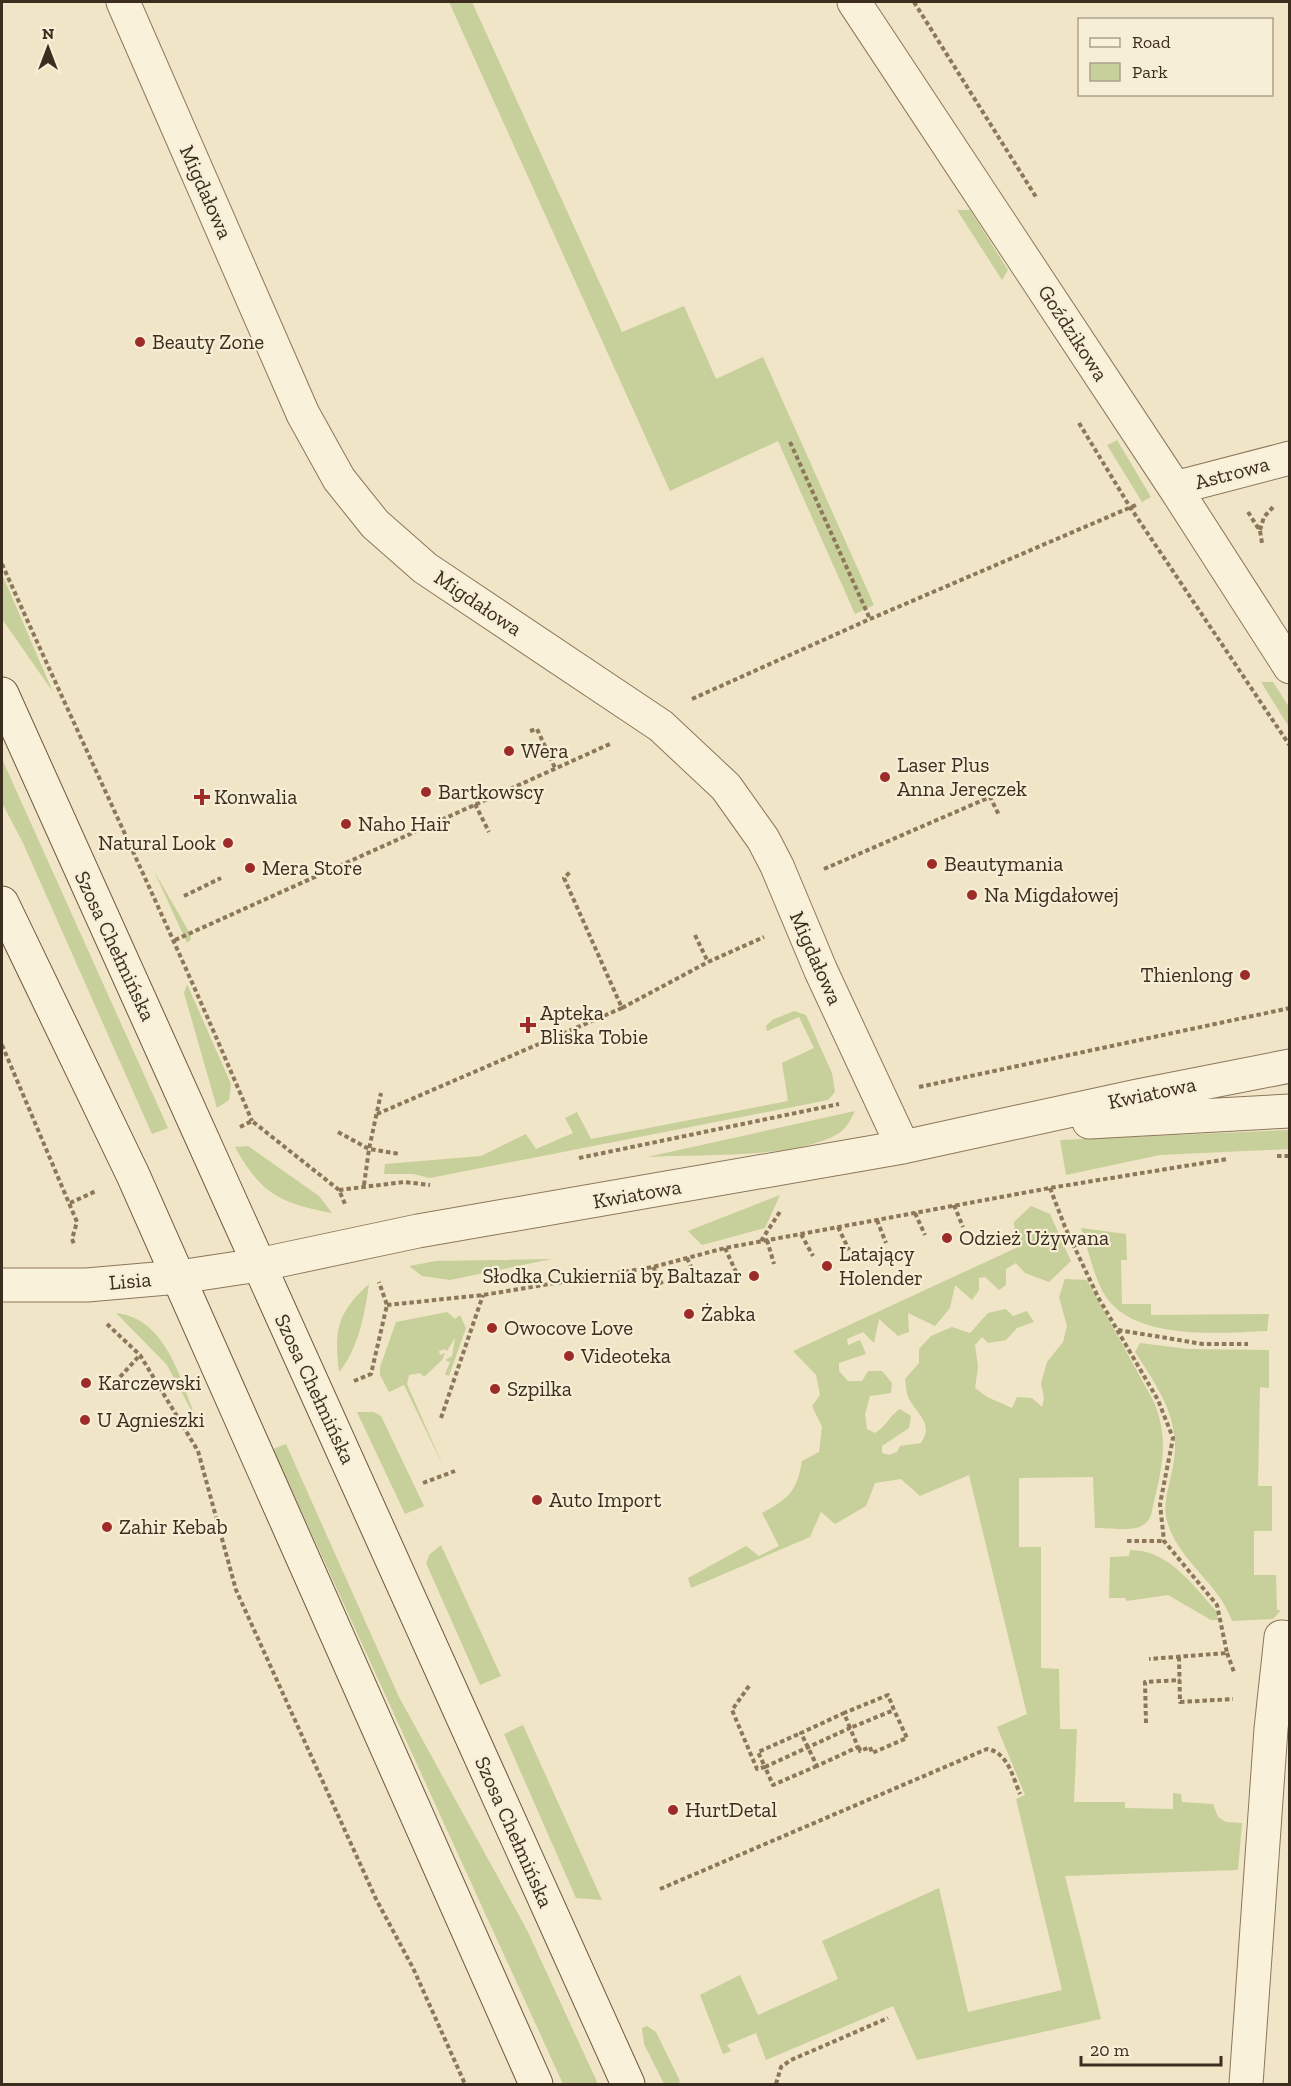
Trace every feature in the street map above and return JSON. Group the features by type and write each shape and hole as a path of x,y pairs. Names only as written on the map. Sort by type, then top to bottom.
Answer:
{"street":[{"name":"Migdałowa","path":"123,2 303,414 339,479 375,525 425,568 661,726 726,787 763,839 777,866 821,971 903,1147"},
{"name":"Goździkowa","path":"854,2 1175,488 1290,667"},
{"name":"Astrowa","path":"1175,488 1290,458"},
{"name":"Szosa Chełmińska","path":"2,694 628,2085"},
{"path":"2,903 129,1165 536,2085"},
{"name":"Kwiatowa","path":"258,1265 418,1231 903,1147 1137,1096 1290,1066"},
{"name":"Kwiatowa","path":"1015,1124 1141,1120 1290,1111"},
{"name":"Lisia","path":"2,1285 87,1285 179,1277 258,1265"},
{"path":"1246,2085 1271,1729 1281,1637 1290,1638"}],"path":[{"path":"790,442 870,619"},
{"path":"1260,531 1264,517 1277,501"},
{"path":"2,564 110,805 175,940 252,1121"},
{"path":"530,731 537,729 555,768"},
{"path":"822,870 990,797 999,815"},
{"path":"475,804 489,832"},
{"path":"571,871 564,878 622,1008"},
{"path":"184,896 221,878"},
{"path":"695,935 708,962"},
{"path":"377,1114 622,1008 708,962 766,936"},
{"path":"578,1158 1290,1008"},
{"path":"2,1045 77,1222 72,1239 98,1315 140,1355 198,1451 236,1590 376,1899 413,1968 465,2085"},
{"path":"364,1185 381,1093"},
{"path":"338,1132 369,1149 400,1154"},
{"path":"1269,1156 1290,1156"},
{"path":"387,1305 483,1295 653,1267 725,1248 767,1240 1050,1188 1239,1157"},
{"path":"339,1190 364,1185 404,1182 437,1185"},
{"path":"1050,1188 1065,1227 1098,1298 1158,1400 1173,1438 1160,1504 1164,1541 1217,1605 1227,1653 1149,1659"},
{"path":"954,1205 963,1227"},
{"path":"915,1213 925,1235"},
{"path":"877,1220 886,1243"},
{"path":"838,1227 849,1250"},
{"path":"801,1234 813,1256"},
{"path":"767,1240 774,1264"},
{"path":"725,1248 736,1272"},
{"path":"687,1258 697,1280"},
{"path":"653,1267 663,1286"},
{"path":"441,1418 483,1295"},
{"path":"1117,1330 1203,1344 1248,1344"},
{"path":"120,1377 140,1355"},
{"path":"423,1483 455,1471"},
{"path":"1127,1541 1164,1541"},
{"path":"1179,1657 1180,1702 1244,1698"},
{"path":"1146,1723 1145,1682 1180,1680"},
{"path":"749,1686 732,1710 757,1770 894,1710"},
{"path":"844,1713 860,1751 870,1747 872,1753 907,1738 888,1695 844,1713 758,1752 773,1785 858,1747"},
{"path":"801,1733 817,1766"},
{"path":"660,1889 987,1749 993,1750 1005,1760 1020,1794"},
{"path":"776,2085 781,2067 791,2060 888,2018"}],"green space":[{"path":"449,2 472,2 622,332 684,306 716,379 763,357 874,605 855,614 778,441 670,491"},
{"path":"957,210 970,210 1008,270 1002,280"},
{"path":"1117,440 1151,497 1142,502 1107,445"},
{"path":"2,574 53,692 2,619"},
{"path":"1261,682 1273,682 1289,707 1289,727"},
{"path":"2,759 168,1128 152,1134 23,843 2,803"},
{"path":"154,871 188,930 191,939 187,943"},
{"path":"187,984 231,1084 229,1100 217,1108 184,993"},
{"path":"794,1011 806,1015 832,1073 835,1092 828,1100 430,1178 413,1174 384,1174 385,1164 481,1156 526,1134 536,1149 573,1133 565,1118 577,1112 591,1139 788,1101 782,1063 814,1048 799,1017 767,1031 766,1026 772,1020"},
{"path":"855,1111 847,1126 839,1133 799,1147 746,1154 647,1157"},
{"path":"1289,1130 1290,1149 1160,1155 1066,1175 1060,1140"},
{"path":"248,1146 319,1196 332,1213 285,1200 263,1186 244,1163 235,1147"},
{"path":"780,1195 765,1228 702,1245 688,1231"},
{"path":"1031,1206 1050,1214 1071,1261 1049,1282 1025,1273 1016,1263 1006,1269 1006,1285 999,1290 985,1277 979,1278 979,1290 972,1300 955,1285 950,1308 935,1326 908,1313 909,1332 898,1336 879,1319 874,1343 863,1332 847,1339 848,1345 860,1340 866,1354 839,1363 839,1371 848,1381 862,1381 868,1371 882,1371 892,1383 891,1393 870,1396 865,1414 867,1429 875,1433 900,1409 911,1416 909,1428 882,1446 882,1453 889,1455 897,1452 900,1446 921,1443 925,1436 925,1425 909,1399 905,1379 919,1363 919,1349 931,1336 952,1327 970,1333 988,1313 1006,1309 1013,1316 1027,1311 1034,1322 1017,1328 1006,1340 988,1343 982,1337 975,1345 978,1367 975,1388 987,1397 1012,1408 1017,1397 1032,1398 1042,1407 1044,1398 1041,1383 1047,1362 1063,1342 1067,1326 1059,1297 1065,1279 1087,1280 1154,1402 1162,1431 1163,1445 1151,1515 1147,1522 1135,1528 1095,1528 1093,1477 1019,1478 1019,1547 1041,1547 1041,1668 1059,1669 1060,1729 1077,1729 1074,1802 1125,1802 1125,1808 1173,1809 1173,1793 1181,1794 1182,1802 1213,1804 1218,1817 1226,1822 1242,1823 1238,1870 1065,1876 1101,2019 917,2060 893,2006 766,2060 756,2033 727,2045 731,2051 723,2054 700,1995 740,1975 758,2015 838,1979 822,1941 939,1888 968,2012 1062,1990 1016,1799 1025,1795 997,1727 1027,1714 969,1475 920,1496 901,1479 875,1483 866,1506 835,1524 821,1512 810,1537 691,1588 688,1578 746,1546 759,1556 779,1546 762,1513 785,1499 794,1487 802,1461 819,1452 822,1427 812,1406 820,1395 816,1375 793,1351 1016,1248 1014,1222"},
{"path":"1081,1228 1126,1234 1127,1260 1121,1260 1122,1304 1151,1304 1151,1315 1269,1314 1267,1331 1204,1333 1158,1328 1137,1321 1120,1311 1106,1297 1095,1273"},
{"path":"552,1259 450,1280 422,1276 409,1266 436,1261"},
{"path":"369,1284 363,1319 356,1342 339,1372 337,1345 340,1323 350,1304"},
{"path":"447,1312 455,1319 460,1315 466,1328 449,1376 445,1374 450,1362 445,1360 452,1356 455,1338 447,1351 444,1349 439,1351 440,1355 445,1353 442,1360 424,1377 420,1373 409,1375 407,1384 444,1468 404,1385 389,1392 380,1375 380,1367 396,1322"},
{"path":"116,1313 133,1317 160,1339 178,1371 198,1423 167,1365"},
{"path":"1140,1343 1188,1349 1269,1350 1269,1388 1260,1387 1258,1486 1272,1486 1272,1531 1254,1531 1254,1575 1276,1575 1277,1610 1281,1610 1273,1619 1232,1621 1218,1595 1172,1535 1165,1508 1175,1450 1174,1434 1160,1392 1135,1352"},
{"path":"357,1412 374,1412 381,1416 424,1506 405,1514"},
{"path":"286,1444 399,1697 527,1930 598,2084 563,2084 273,1449"},
{"path":"441,1545 501,1676 480,1685 426,1563 430,1554"},
{"path":"1130,1550 1157,1556 1180,1571 1217,1612 1218,1620 1211,1620 1168,1595 1127,1601 1125,1598 1109,1598 1110,1557 1129,1556"},
{"path":"523,1725 602,1900 576,1898 504,1734"},
{"path":"647,2026 656,2032 680,2081 678,2084 664,2084 644,2044 642,2028"}],"place":[{"name":"Beauty Zone","path":"140,342"},
{"name":"Wera","path":"509,751"},
{"name":"Laser Plus Anna Jereczek","path":"885,777"},
{"name":"Bartkowscy","path":"426,792"},
{"name":"Konwalia","path":"202,797"},
{"name":"Naho Hair","path":"346,824"},
{"name":"Natural Look","path":"228,843"},
{"name":"Beautymania","path":"932,864"},
{"name":"Mera Store","path":"250,868"},
{"name":"Na Migdałowej","path":"972,895"},
{"name":"Thienlong","path":"1245,975"},
{"name":"Apteka Bliska Tobie","path":"528,1025"},
{"name":"Odzież Używana","path":"947,1238"},
{"name":"Latający Holender","path":"827,1266"},
{"name":"Słodka Cukiernia by Baltazar","path":"754,1276"},
{"name":"Żabka","path":"689,1314"},
{"name":"Owocove Love","path":"492,1328"},
{"name":"Videoteka","path":"569,1356"},
{"name":"Karczewski","path":"86,1383"},
{"name":"Szpilka","path":"495,1389"},
{"name":"U Agnieszki","path":"85,1420"},
{"name":"Auto Import","path":"537,1500"},
{"name":"Zahir Kebab","path":"107,1527"},
{"name":"HurtDetal","path":"673,1810"}]}
